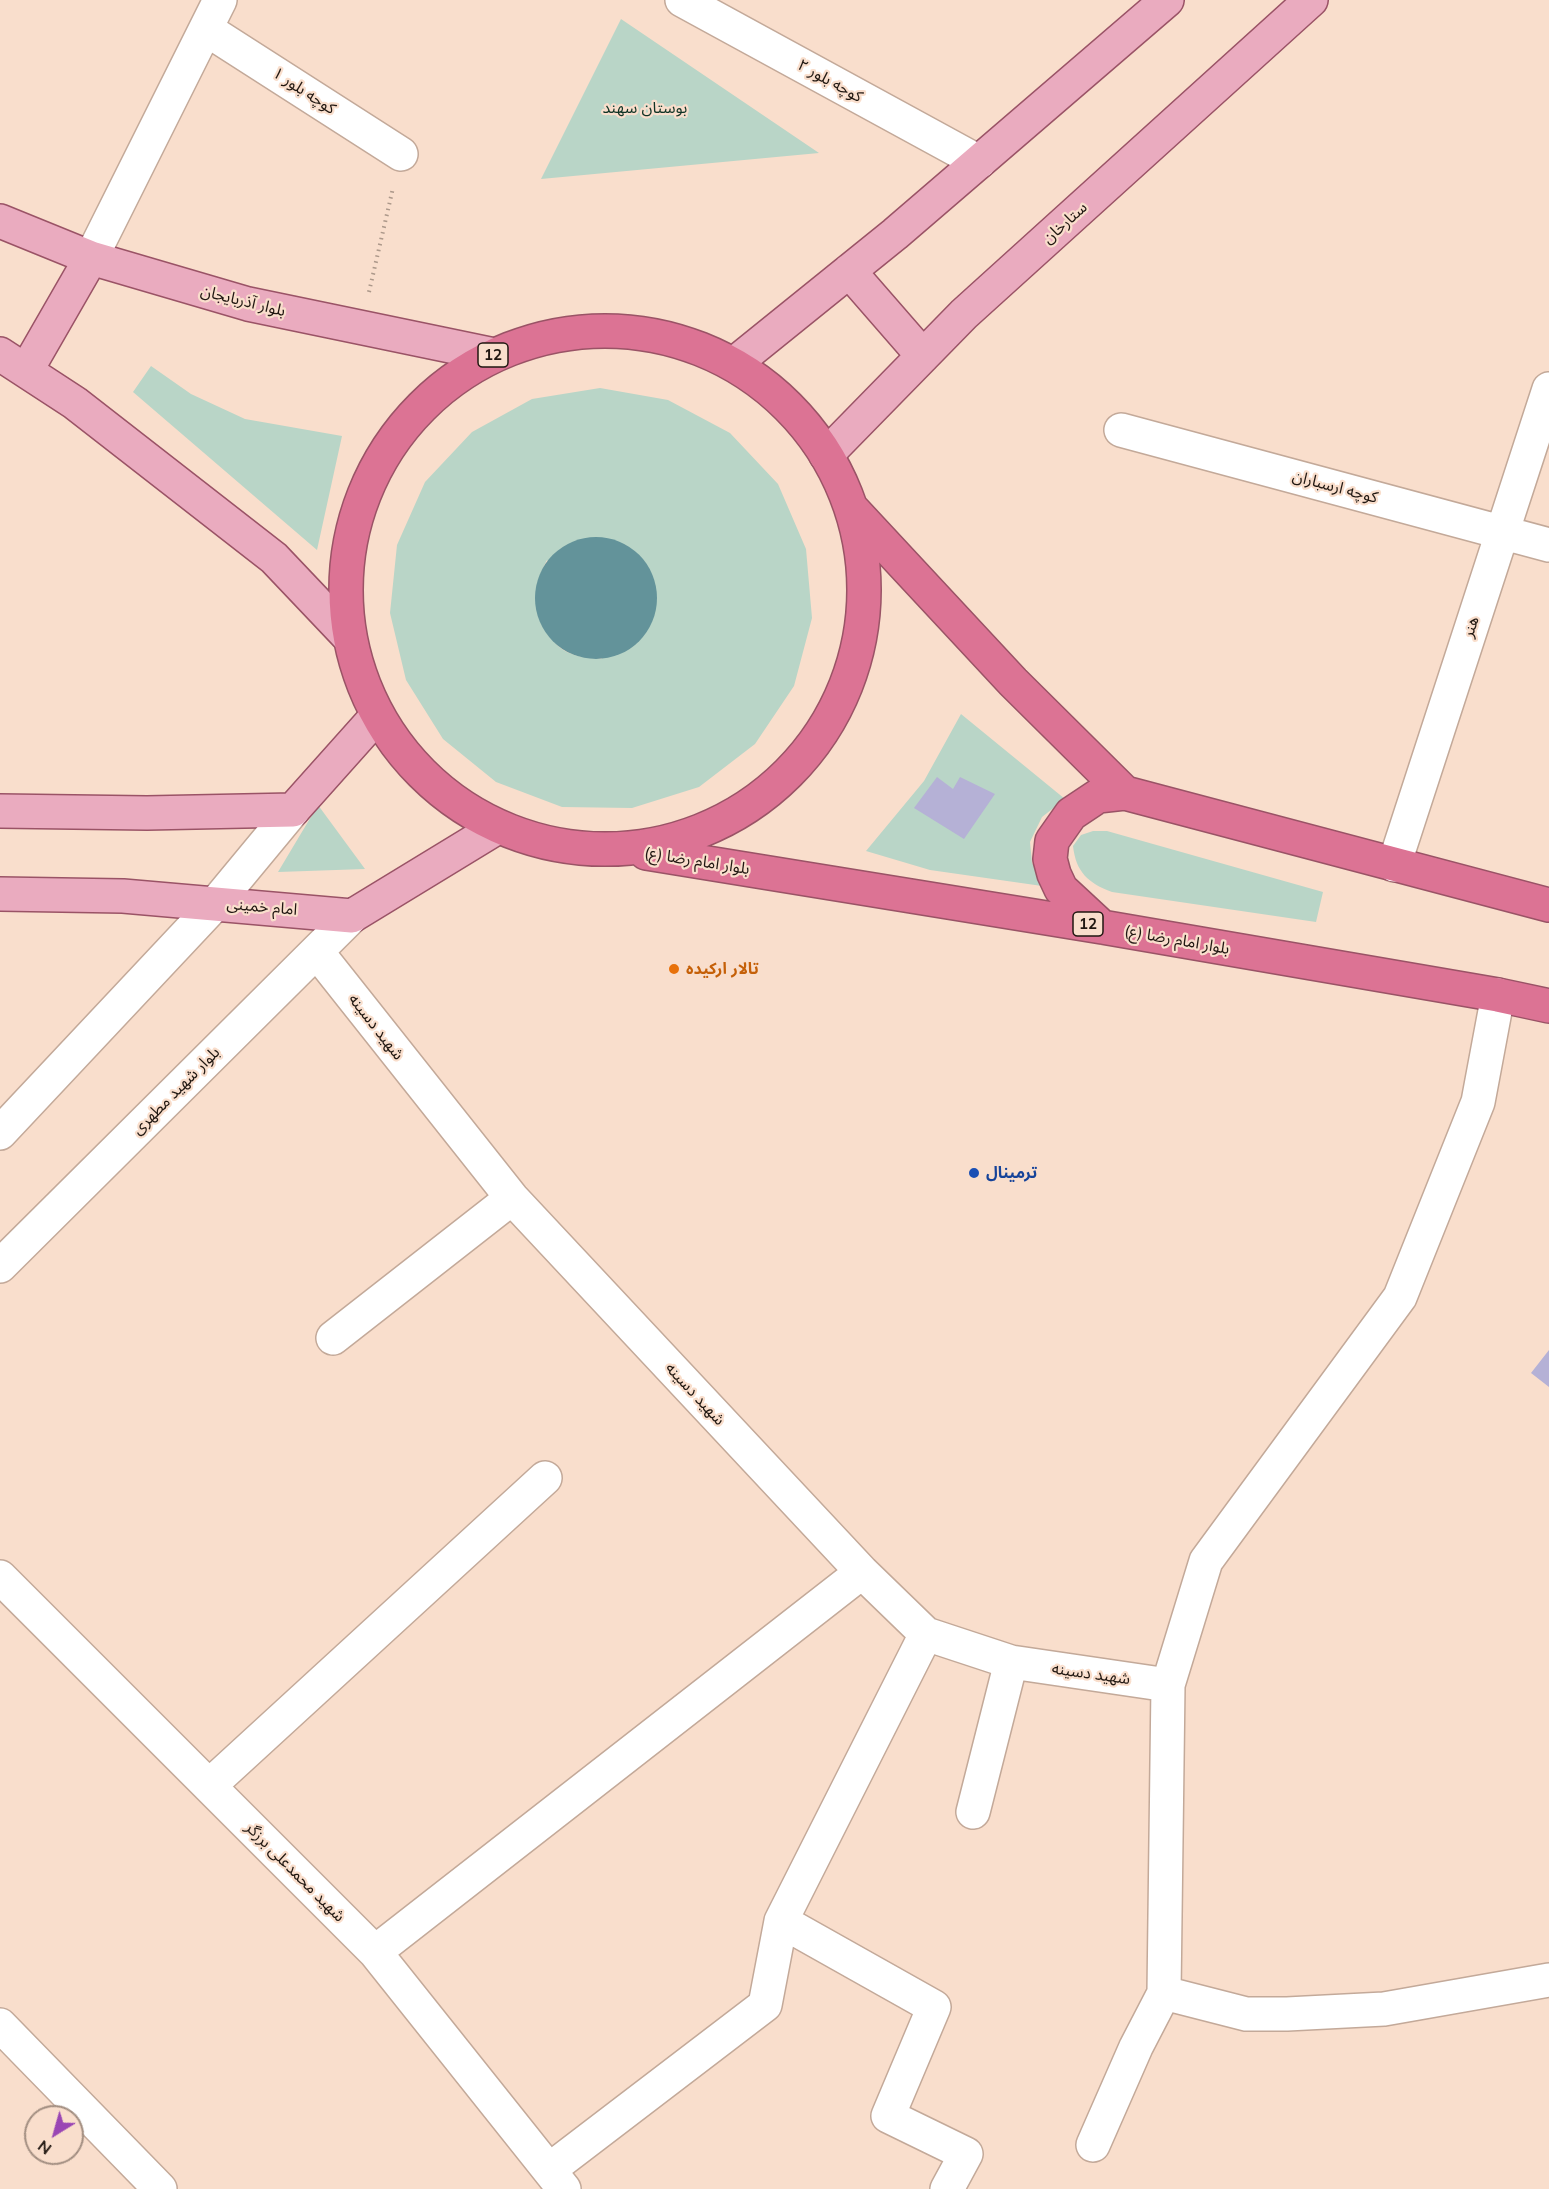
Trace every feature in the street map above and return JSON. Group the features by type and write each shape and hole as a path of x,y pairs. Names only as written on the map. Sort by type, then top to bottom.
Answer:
{"highway":[{"name":"12","path":"612,331 652,335 695,346 734,364 790,408 826,455 852,508 863,554 865,601 859,648 844,692 822,734 793,771 758,801 717,826 672,842 626,849 579,849 538,841 498,827 462,807 429,781 401,751 377,716 360,678 349,637 345,595 348,552 357,511 373,471 395,435 424,403 457,376 494,355 532,340 571,333 612,331"},
{"name":"12","path":"852,508 1012,682 1125,793 1549,905"},
{"path":"1102,927 1061,889 1050,859 1052,841 1071,814 1098,796 1125,793"},
{"name":"بلوار امام رضا (ع)","path":"626,849 1102,927 1498,995 1549,1006"}],"main road":[{"path":"734,364 895,234 1167,0"},
{"name":"ستارخان","path":"826,455 964,314 1311,0"},
{"name":"بلوار آذربایجان","path":"0,221 91,258 248,304 494,355"},
{"path":"13,362 91,258"},
{"path":"849,271 923,356"},
{"name":"12","path":"13,362 75,403 274,558 349,637"},
{"path":"0,811 147,813 293,810 377,716"},
{"path":"352,916 498,827"},
{"name":"امام خمینی","path":"0,894 123,896 352,916"}],"street":[{"path":"91,258 220,0"},
{"name":"کوچه بلور ۲","path":"682,0 979,162"},
{"name":"کوچه بلور ۱","path":"206,29 401,154"},
{"name":"هنر","path":"1394,865 1549,388"},
{"name":"کوچه ارسباران","path":"1121,430 1549,545"},
{"path":"0,1133 216,903 293,810"},
{"name":"بلوار شهید مطهری","path":"0,1266 352,916"},
{"name":"شهید دسینه","path":"317,952 512,1198 862,1572 926,1634 1011,1662 1168,1685"},
{"path":"1093,2145 1136,2047 1164,1993 1168,1685 1206,1560 1400,1297 1478,1102 1498,995"},
{"path":"333,1338 512,1198"},
{"path":"209,1786 545,1478"},
{"path":"375,1952 862,1572"},
{"name":"شهید محمدعلی برزگر","path":"0,1577 375,1952 557,2179"},
{"path":"557,2179 765,2005 781,1921 926,1634"},
{"path":"973,1812 1011,1662"},
{"path":"781,1921 934,2007 888,2116 966,2154 947,2189"},
{"path":"1164,1993 1246,2014 1287,2014 1384,2009 1549,1980"},
{"path":"0,2025 156,2188"}],"path":[{"path":"361,328 401,154"}],"green space":[{"name":"بوستان سهند","path":"621,19 819,153 541,179"},
{"path":"151,366 191,394 245,419 342,436 317,550 133,392"},
{"path":"600,388 668,400 730,433 778,484 806,549 812,618 794,686 755,744 699,787 632,808 562,807 496,782 443,739 406,680 390,613 397,545 425,482 472,432 532,399","holes":["547,560 602,659 571,654 551,638 536,595 538,582"]},
{"path":"961,714 1065,799 1042,817 1030,842 1032,863 1049,887 930,870 866,851 924,781"},
{"path":"318,805 365,869 278,872"},
{"path":"1093,831 1107,831 1323,892 1316,922 1112,892 1096,885 1080,870 1077,863 1073,846 1081,835"}],"water":[{"path":"596,537 619,541 639,555 653,575 657,598 653,621 639,641 619,655 596,659 573,655 553,641 539,621 535,598 539,575 553,555 573,541"}],"building":[{"path":"937,777 953,789 960,777 995,794 964,839 914,808"},
{"path":"1549,1350 1549,1387 1531,1373"}],"place":[{"name":"تالار ارکیده","path":"674,969"},
{"name":"ترمینال","path":"974,1173"}]}
